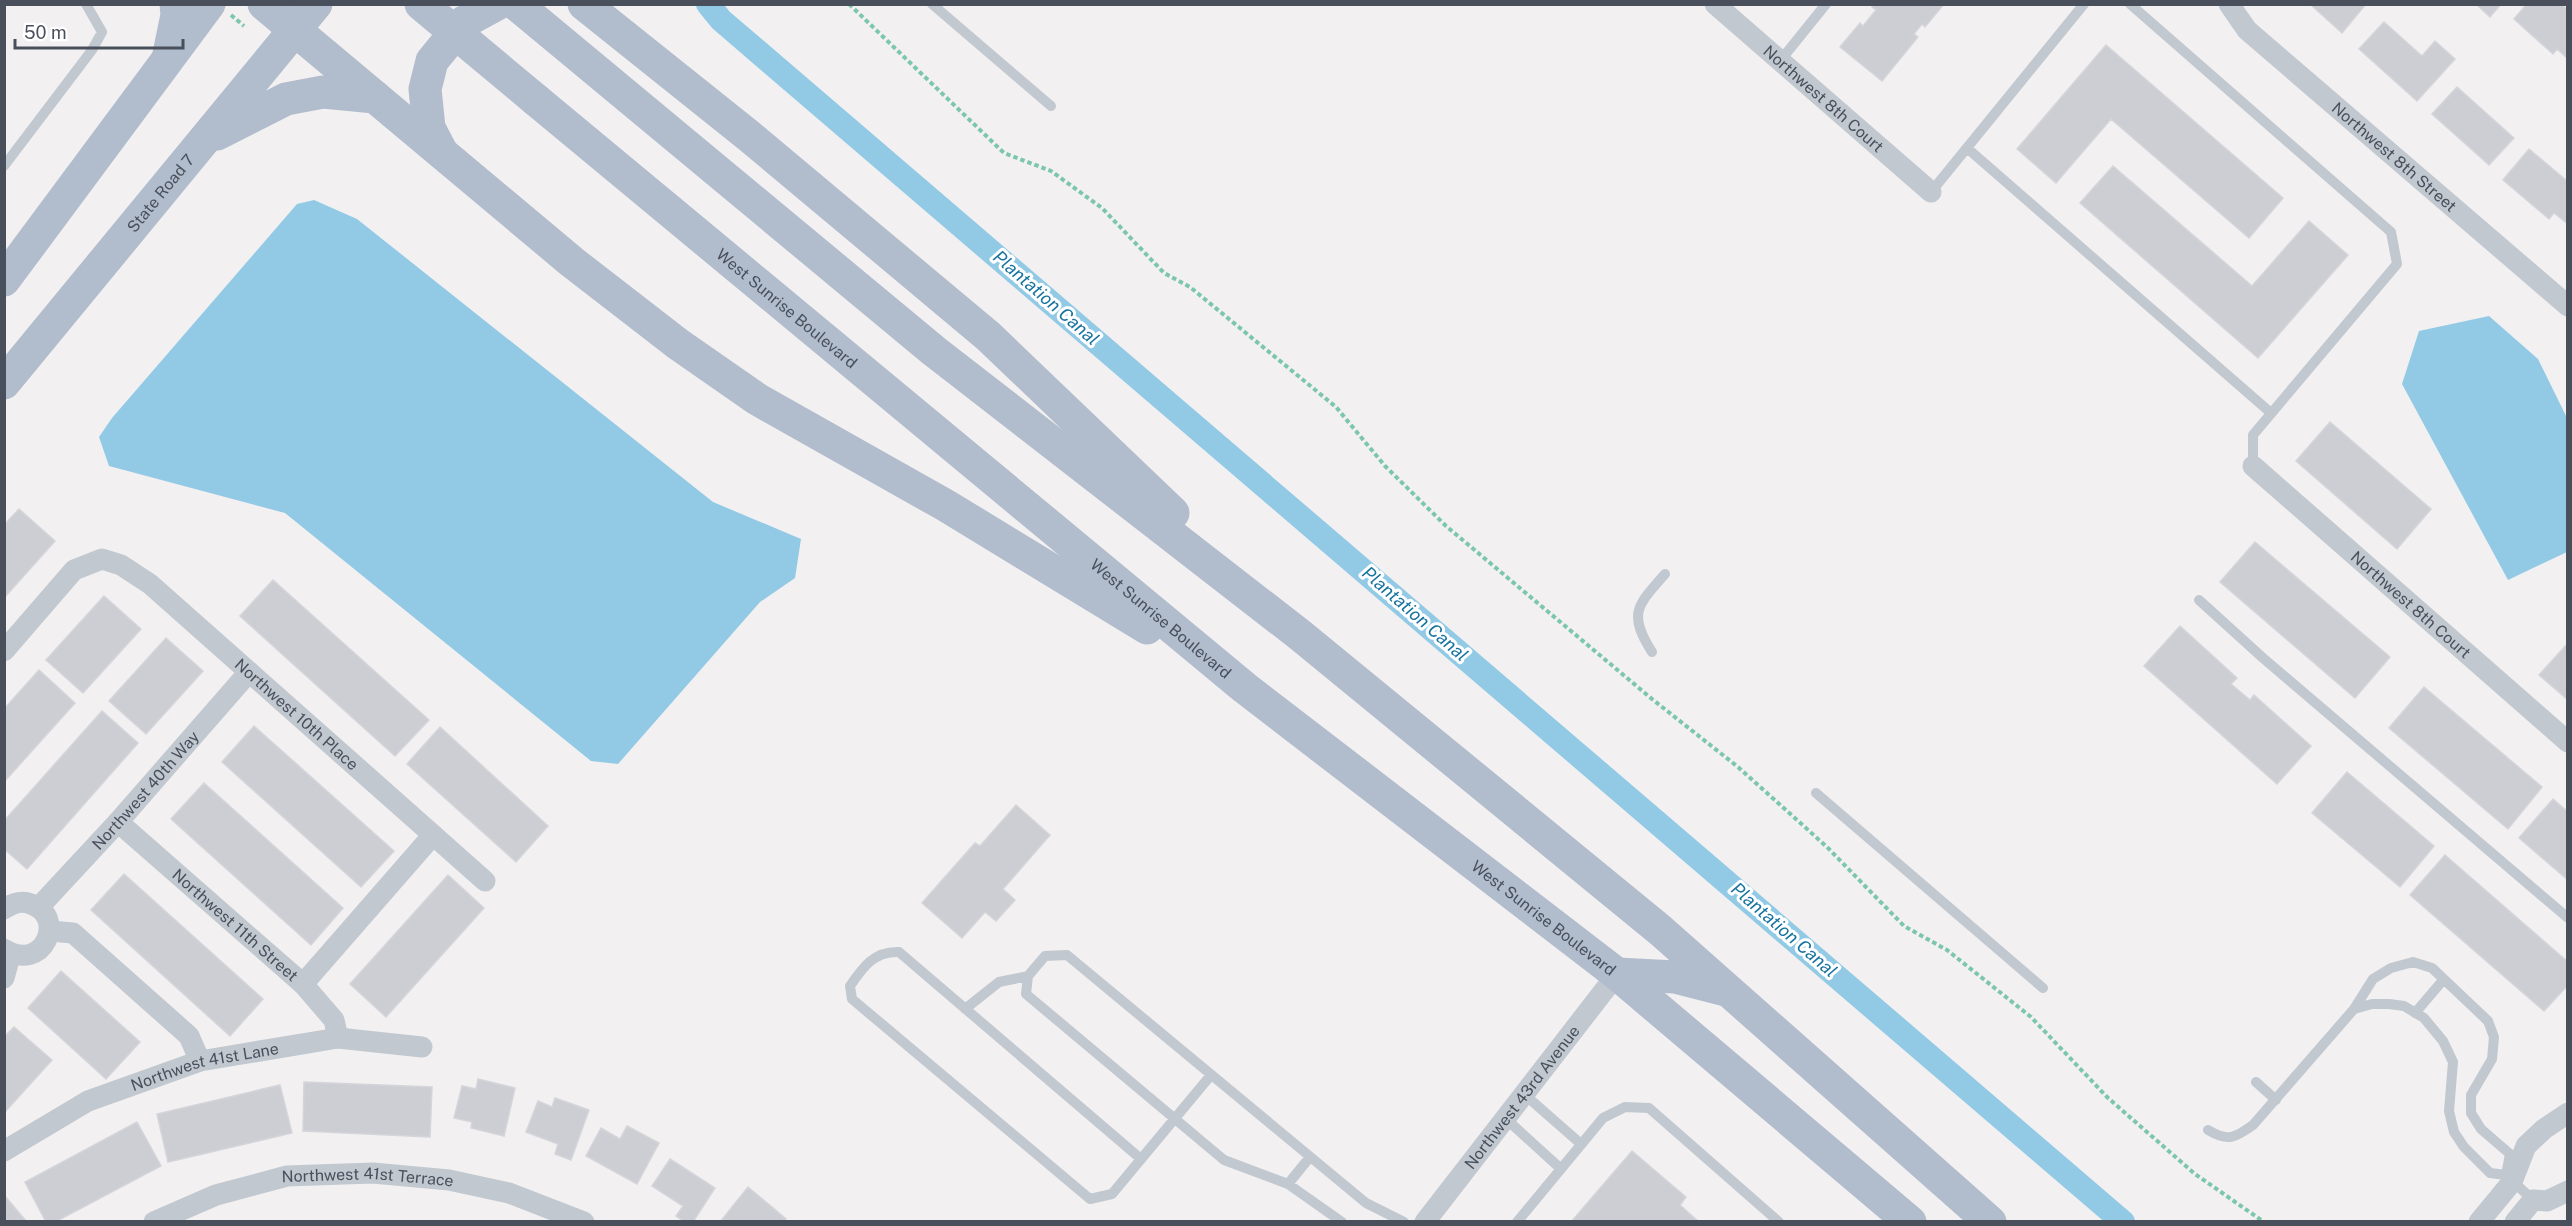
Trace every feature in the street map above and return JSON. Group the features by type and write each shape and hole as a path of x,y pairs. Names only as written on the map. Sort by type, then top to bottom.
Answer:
{"main road":[{"path":"167,62 177,15 176,4"},
{"path":"4,280 208,4"},
{"path":"264,4 572,262 678,344 757,399 945,505 1245,688"},
{"name":"State Road 7","path":"4,383 316,4"},
{"name":"West Sunrise Boulevard","path":"421,4 1245,688 1617,974 1910,1221"},
{"path":"441,152 429,128 425,89 432,61 464,22 497,4"},
{"path":"516,4 934,351 1300,635 1651,922 1990,1221"},
{"path":"582,7 749,136 988,336 1300,635"},
{"path":"207,139 286,99 323,93 375,97"},
{"path":"1617,974 1675,977 1729,991"}],"street":[{"name":"Northwest 8th Court","path":"1715,4 1931,192"},
{"name":"Northwest 8th Street","path":"2229,4 2247,30 2568,306"},
{"name":"Northwest 8th Court","path":"2253,466 2568,742"},
{"name":"Northwest 10th Place","path":"4,651 75,570 102,559 121,565 150,584 485,881"},
{"name":"Northwest 40th Way","path":"17,903 118,822 249,672"},
{"name":"Northwest 11th Street","path":"118,822 303,984 334,1020 338,1038"},
{"path":"303,984 433,835"},
{"path":"4,978 8,951 20,956 36,952 48,939 50,931 49,922 17,903"},
{"path":"50,931 73,933 189,1036 200,1060"},
{"name":"Northwest 43rd Avenue","path":"1425,1221 1617,974"},
{"name":"Northwest 41st Lane","path":"4,1152 88,1101 200,1060 338,1038 422,1047"},
{"path":"2479,1221 2509,1179 2526,1146 2544,1129 2567,1114"},
{"name":"Northwest 41st Terrace","path":"154,1221 216,1195 286,1176 373,1173 449,1180 509,1193 583,1221"},
{"path":"2516,1221 2533,1200 2547,1201 2568,1191"}],"lane":[{"path":"4,166 92,50 102,32 86,4"},
{"path":"932,4 1051,106"},
{"path":"1780,61 1826,4"},
{"path":"1931,192 2084,4"},
{"path":"2130,4 2391,232 2397,264 2253,435 2253,466"},
{"path":"1967,148 2271,413"},
{"path":"1652,652 1642,636 1636,618 1642,601 1665,574"},
{"path":"2199,600 2263,658 2568,918"},
{"path":"1816,793 2043,988"},
{"path":"1141,1159 899,952 886,952 867,962 850,986 852,999 1090,1199 1112,1194 1211,1075"},
{"path":"1342,1221 1288,1184 1224,1160 1026,994 1028,976 1046,956 1067,956 1366,1203 1404,1221"},
{"path":"2208,1130 2221,1137 2237,1137 2253,1125 2354,1009 2373,979 2391,968 2413,962 2432,968 2488,1021 2494,1037 2492,1059 2471,1095 2471,1113 2481,1129 2510,1154 2509,1179"},
{"path":"965,1009 999,982 1028,976"},
{"path":"2415,1013 2444,979"},
{"path":"2354,1009 2372,1004 2389,1004 2404,1006 2424,1018 2443,1041 2453,1062 2449,1111 2454,1132 2464,1147 2490,1173 2509,1179 2533,1200"},
{"path":"2256,1082 2276,1100"},
{"path":"1524,1094 1581,1144"},
{"path":"1517,1221 1603,1118 1625,1107 1649,1108 1779,1221"},
{"path":"1505,1118 1561,1169"},
{"path":"1288,1184 1310,1157"}],"path":[{"path":"849,4 1004,153 1050,171 1102,208 1164,273 1190,286 1336,407 1385,466 1446,526 1652,699 1738,767 1827,847 1904,926 1947,950 2031,1017 2108,1098 2195,1174 2264,1221"}],"water":[{"path":"314,200 357,219 713,502 801,539 795,578 760,602 618,764 591,761 285,513 109,466 99,437 112,418 297,204"},
{"path":"2489,316 2538,359 2567,418 2567,552 2508,580 2402,384 2419,331"}],"building":[{"path":"1874,4 1944,4 1925,27 1922,24 1914,34 1918,37 1882,81 1840,47 1860,23 1863,26 1876,10 1872,7"},
{"path":"2310,4 2366,4 2342,33"},
{"path":"2476,4 2501,4 2490,17"},
{"path":"2527,4 2561,4 2568,10 2568,59 2557,49 2553,54 2514,19"},
{"path":"2384,22 2422,56 2435,41 2455,59 2417,101 2359,49"},
{"path":"2106,45 2283,198 2249,238 2111,119 2056,183 2017,149"},
{"path":"2457,87 2514,138 2489,165 2432,114"},
{"path":"2529,149 2566,180 2568,178 2568,224 2554,213 2549,219 2503,180"},
{"path":"2113,166 2252,286 2309,221 2348,255 2258,358 2080,203"},
{"path":"2330,422 2431,509 2397,549 2296,461"},
{"path":"19,509 55,541 4,598 4,525"},
{"path":"2255,542 2390,657 2355,698 2220,582"},
{"path":"273,580 429,720 395,756 240,616"},
{"path":"104,596 141,629 83,693 46,660"},
{"path":"2180,626 2237,678 2231,684 2250,700 2254,695 2311,746 2277,784 2144,666"},
{"path":"166,638 203,671 146,734 109,701"},
{"path":"2568,643 2568,700 2539,675"},
{"path":"39,670 75,703 4,782 4,709"},
{"path":"2424,687 2542,787 2508,829 2389,728"},
{"path":"102,711 138,743 27,869 4,849 4,821"},
{"path":"254,726 394,851 361,887 222,762"},
{"path":"440,727 548,826 516,862 407,764"},
{"path":"2347,772 2434,846 2400,887 2312,813"},
{"path":"204,783 343,908 311,945 171,819"},
{"path":"2553,799 2568,812 2568,880 2519,838"},
{"path":"1016,805 1050,835 1003,889 1015,900 996,921 985,912 962,938 922,903 975,843 980,846"},
{"path":"2445,855 2568,962 2568,985 2544,1011 2410,895"},
{"path":"124,874 263,999 230,1036 91,910"},
{"path":"448,875 484,908 386,1017 350,984"},
{"path":"61,971 140,1042 106,1079 28,1008"},
{"path":"14,1027 52,1060 4,1113 4,1037"},
{"path":"478,1079 515,1088 504,1136 471,1128 472,1122 454,1118 462,1086 476,1089"},
{"path":"304,1082 432,1087 430,1137 303,1131"},
{"path":"280,1085 292,1133 168,1162 157,1114"},
{"path":"555,1098 589,1110 571,1160 555,1154 558,1144 526,1132 538,1101 552,1107"},
{"path":"137,1122 161,1166 55,1222 46,1222 25,1182"},
{"path":"627,1126 659,1143 637,1184 586,1156 601,1128 620,1139"},
{"path":"1632,1151 1686,1197 1680,1205 1699,1222 1571,1222"},
{"path":"670,1159 715,1188 693,1222 685,1222 676,1216 683,1206 652,1186"},
{"path":"748,1187 786,1219 784,1222 720,1222"},
{"path":"4,1195 27,1222 4,1222"}],"waterway":[{"name":"Plantation Canal","path":"708,4 721,20 2123,1222"}]}
